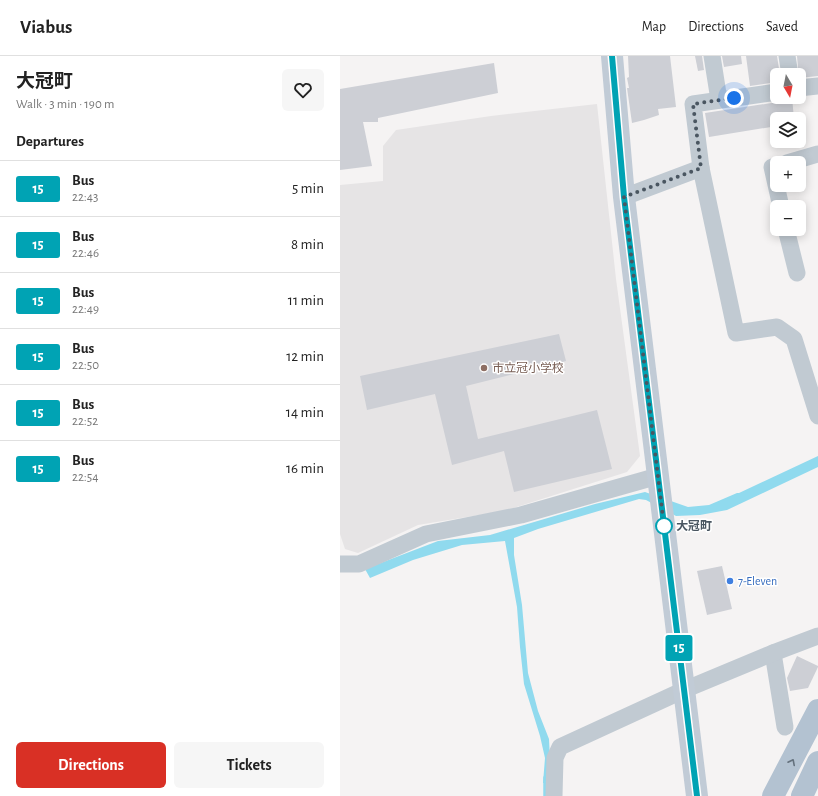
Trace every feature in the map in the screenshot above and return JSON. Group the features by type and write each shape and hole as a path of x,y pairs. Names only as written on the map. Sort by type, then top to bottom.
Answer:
{"main road":[{"path":"773,796 818,710"},
{"path":"802,796 818,762"}],"street":[{"path":"612,56 624,197 697,796"},
{"path":"712,56 719,100"},
{"path":"787,56 789,68"},
{"path":"806,87 818,86"},
{"path":"770,93 693,104 701,168 736,333 777,327 794,339 818,416"},
{"path":"806,157 818,154"},
{"path":"624,197 701,168"},
{"path":"788,236 797,273"},
{"path":"340,565 359,564 426,534 521,515 660,493"},
{"path":"554,796 554,758 560,747 684,690 818,636"},
{"path":"773,653 785,727"}],"shaded area":[{"name":"市立冠小学校","path":"597,104 616,279 640,456 627,472 504,511 418,525 358,553 345,549 340,534 340,185 383,181 383,146 396,130 491,116"}],"water":[{"path":"818,456 818,467 727,510 700,515 676,516 646,500 639,499 538,529 514,538 514,555 522,605 528,673 538,711 549,739 549,783 543,783 545,758 524,684 517,607 505,541 462,545 413,560 370,578 365,569 438,541 490,535 595,504 645,492 688,507 709,505 739,493"}],"building":[{"path":"628,56 670,56 676,107 658,109 659,115 632,123 627,88 629,88 627,78 629,77"},
{"path":"695,56 702,56 704,70 698,71"},
{"path":"722,56 741,56 742,64 724,67"},
{"path":"746,56 777,56 779,68 770,68 770,83 750,86"},
{"path":"797,56 818,56 818,76 806,77 806,68 798,68"},
{"path":"494,63 498,93 378,118 378,122 363,122 372,166 340,170 340,89"},
{"path":"770,103 793,104 793,112 770,112 770,127 709,137 705,113"},
{"path":"559,334 566,361 466,386 478,439 597,410 612,469 514,492 504,451 452,465 435,394 367,410 360,376"},
{"path":"722,566 732,609 707,615 697,571"},
{"path":"797,656 818,667 808,688 790,691 787,678"}],"waterway":[{"path":"546,778 546,796"}],"bus line":[{"name":"15","path":"612,56 624,197 697,796"}],"place":[{"name":"市立冠小学校","path":"484,368"},
{"name":"大冠町","path":"664,526"},
{"name":"7-Eleven","path":"730,581"}],"route":[{"path":"664,526 624,197 701,168 693,104 734,98"}]}
